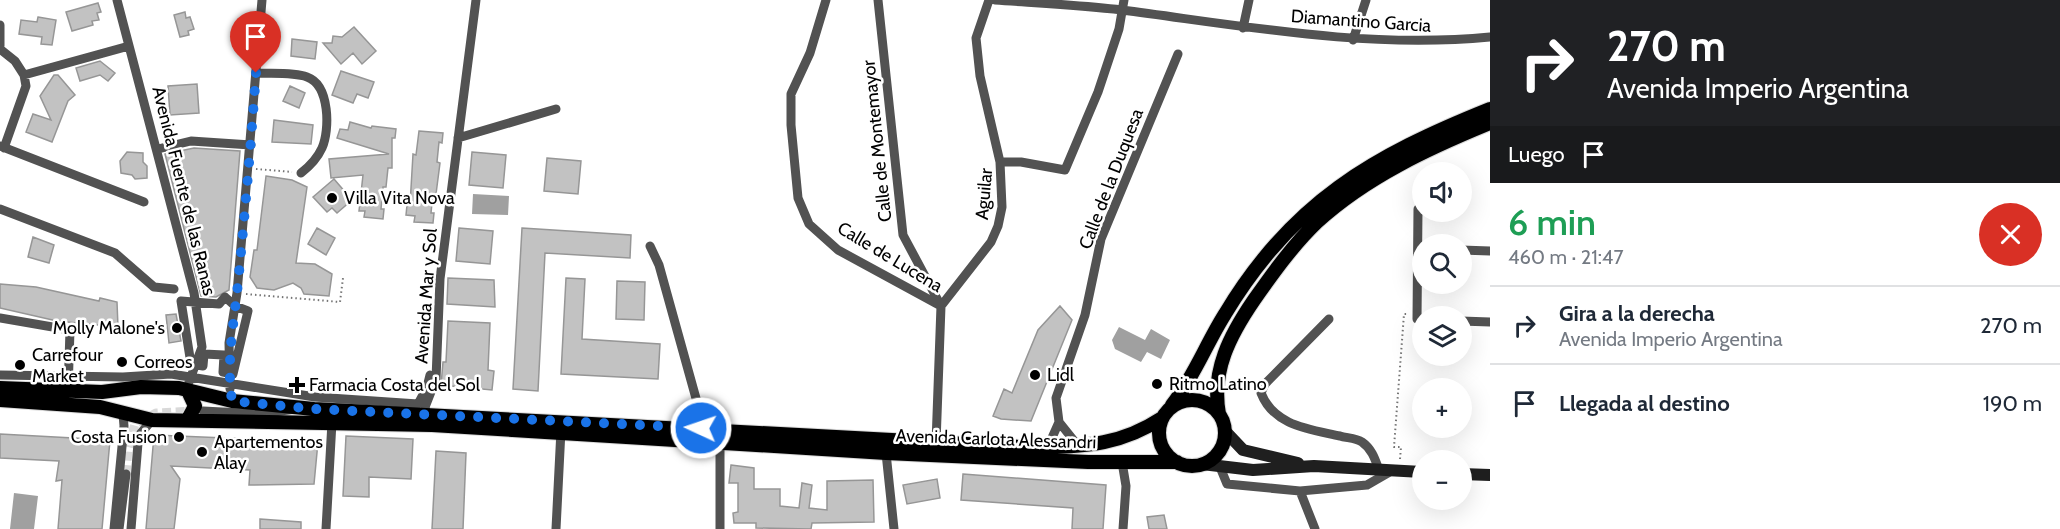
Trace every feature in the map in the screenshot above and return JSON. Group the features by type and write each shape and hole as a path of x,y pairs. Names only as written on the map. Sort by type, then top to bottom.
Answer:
{"main road":[{"path":"1225,431 1219,452 1202,464 1194,466 1177,462 1162,448 1159,428 1162,418 1184,391 1224,314 1251,275 1307,212 1332,189 1374,161 1431,132 1490,109"},
{"path":"1314,466 1243,450 1225,431 1216,395 1218,376 1225,349 1238,323 1297,242 1340,203 1383,174 1436,145 1490,123"},
{"path":"0,388 68,392 188,386 232,401 429,419 561,427 720,442 813,442"},
{"path":"188,386 195,406 188,419"},
{"path":"122,391 118,399 122,413"},
{"path":"1173,405 1192,399 1212,406 1220,414"},
{"path":"0,400 69,404 152,420 332,422 429,419"},
{"name":"Avenida Carlota Alessandri","path":"813,442 1079,447 1124,439 1162,418"},
{"path":"561,427 701,428 813,442"},
{"name":"Avenida Carlota Alessandri","path":"813,442 886,453 1177,462"},
{"path":"1202,464 1253,470 1314,466 1412,472"},
{"path":"1472,474 1490,475"}],"street":[{"name":"Avenida Fuente de las Ranas","path":"117,0 158,149 195,300 202,347 188,386"},
{"path":"235,306 249,168 262,0"},
{"name":"Avenida Mar y Sol","path":"429,419 436,379 440,279 476,0"},
{"name":"Calle de Lucena","path":"826,0 810,53 791,94 791,125 798,198 809,224 838,250 941,306"},
{"name":"Calle de Montemayor","path":"878,0 903,235 941,306"},
{"path":"989,0 976,38 980,76 1000,162"},
{"name":"Diamantino Garcia","path":"995,0 1124,10 1243,28 1353,40 1440,42 1490,37"},
{"path":"1124,0 1124,10"},
{"path":"1243,28 1249,0"},
{"path":"1353,40 1366,0"},
{"name":"Aguilar","path":"941,306 967,276 991,242 998,226 1002,207 1000,162 1021,162 1065,170 1098,92 1124,10"},
{"path":"0,25 0,48 15,62 24,75 26,86 2,147 144,202"},
{"path":"24,75 129,46"},
{"name":"Calle de la Duquesa","path":"1059,422 1056,398 1085,315 1101,239 1178,54"},
{"path":"256,73 308,77 323,90 327,106 323,146 313,164 301,173"},
{"path":"458,138 556,109"},
{"path":"158,149 191,141 251,145"},
{"path":"0,209 115,253 154,286 174,289"},
{"path":"650,246 659,265 702,420 701,428"},
{"path":"1472,250 1490,251"},
{"path":"225,297 235,306 248,311 233,374 223,372 224,355 204,354 203,366 192,364 181,301 195,300 208,302 208,305 219,304 225,297"},
{"path":"936,443 941,306"},
{"path":"0,318 70,330 68,392"},
{"path":"1329,319 1265,384 1261,393 1265,404 1282,419 1296,426 1361,441 1373,453 1379,470"},
{"path":"1472,321 1490,322"},
{"path":"228,372 232,401"},
{"path":"0,375 68,374 123,377 171,374 188,386 230,386 315,397 418,404 427,387 430,375"},
{"path":"203,411 273,413 302,407"},
{"path":"114,529 124,434 122,413"},
{"path":"131,529 138,443 141,432 152,420"},
{"path":"326,529 332,422"},
{"path":"1039,448 1051,440 1059,422 1079,447"},
{"path":"556,529 561,427"},
{"path":"720,442 720,529"},
{"path":"886,453 894,529"},
{"path":"1122,462 1126,486 1123,529"},
{"path":"1220,467 1227,484 1300,491 1367,485 1396,471"},
{"path":"118,529 126,474"},
{"path":"1300,491 1315,529"}],"path":[{"path":"267,170 301,173"},
{"path":"237,293 340,302 343,278"},
{"path":"1396,471 1401,447 1394,447 1404,314 1412,315"}],"shaded area":[{"path":"473,194 509,196 508,215 472,214"},
{"path":"1119,327 1145,340 1151,329 1170,340 1161,359 1147,352 1141,362 1115,349 1112,340"},
{"path":"14,493 38,496 34,529 10,529"}],"building":[{"path":"98,3 101,12 97,13 99,20 92,21 93,25 72,31 66,12"},
{"path":"185,12 186,18 190,17 194,29 188,31 189,35 180,37 174,15"},
{"path":"38,17 56,20 52,45 41,44 42,37 19,34 21,20 37,22"},
{"path":"354,27 376,51 362,64 353,53 341,64 323,43 332,43 333,36 342,37"},
{"path":"292,39 317,42 315,59 291,56"},
{"path":"100,61 115,73 108,81 100,75 80,81 76,68"},
{"path":"341,71 374,82 368,98 357,94 353,103 332,95"},
{"path":"54,75 58,75 75,95 68,101 52,142 26,132 33,114 51,120 40,96"},
{"path":"197,84 199,113 170,115 168,86"},
{"path":"290,86 305,93 299,108 283,101"},
{"path":"274,120 313,125 311,144 272,142"},
{"path":"350,122 371,128 372,126 396,129 395,138 392,138 392,168 388,168 386,187 383,187 381,209 384,209 383,219 364,217 365,211 359,211 363,175 331,178 329,159 389,154 337,138 340,129 348,130"},
{"path":"419,131 443,133 442,143 439,142 437,162 440,163 436,194 433,193 431,213 434,213 433,223 414,222 415,216 406,215 407,205 410,205 413,154 416,155"},
{"path":"194,148 240,151 229,290 216,297 201,296 165,154"},
{"path":"127,152 143,153 143,162 147,166 147,178 135,179 132,175 121,173 120,161"},
{"path":"472,152 506,155 503,188 469,185"},
{"path":"547,158 581,161 578,194 544,191"},
{"path":"266,176 292,180 307,187 296,263 315,264 332,274 329,296 304,294 301,288 293,283 274,290 257,288 250,277 254,250 257,250"},
{"name":"Villa Vita Nova","path":"334,179 352,200 337,213 332,208 327,212 313,197"},
{"path":"317,228 335,238 326,255 308,244"},
{"path":"459,228 493,231 490,264 456,261"},
{"path":"522,228 631,235 630,258 545,253 538,391 513,389"},
{"path":"33,237 54,245 49,263 28,257"},
{"path":"448,278 494,280 495,307 447,304"},
{"path":"566,278 585,279 582,339 660,344 658,379 561,374"},
{"path":"617,281 645,282 644,320 616,319"},
{"path":"0,284 36,287 99,301 100,298 117,302 118,327 57,321 0,308"},
{"name":"Lidl","path":"1060,306 1072,320 1031,421 1001,419 993,416 1004,389 1012,393 1038,330"},
{"path":"176,314 181,341 169,343 166,315"},
{"path":"448,321 490,323 488,370 494,371 492,390 441,385 443,362 446,362"},
{"path":"0,434 110,440 102,529 58,529 62,480 56,481 59,461 0,458"},
{"path":"154,435 318,442 314,484 249,485 250,470 171,466 180,479 174,529 146,529"},
{"path":"346,436 413,439 411,479 369,477 369,497 343,496"},
{"path":"436,451 466,453 463,529 432,529"},
{"path":"731,465 754,468 754,489 780,489 780,506 799,508 802,483 812,485 809,508 827,510 827,481 873,480 874,522 812,523 811,529 756,528 756,523 734,523 733,513 738,512 738,483 729,483"},
{"path":"963,474 1106,485 1103,529 1072,529 1073,508 961,500"},
{"path":"937,479 940,498 907,504 903,485"},
{"path":"1164,515 1167,529 1149,529 1147,517"},
{"path":"260,519 301,522 301,529 260,529"}],"tunnel":[{"path":"126,474 128,449 135,424 156,413 195,411"}],"place":[{"name":"Villa Vita Nova","path":"332,198"},
{"name":"Molly Malone's","path":"177,328"},
{"name":"Correos","path":"122,362"},
{"name":"Carrefour Market","path":"20,365"},
{"name":"Lidl","path":"1035,375"},
{"name":"Ritmo Latino","path":"1157,384"},
{"name":"Farmacia Costa del Sol","path":"297,385"},
{"name":"Costa Fusion","path":"179,437"},
{"name":"Apartementos Alay","path":"202,452"}],"route":[{"path":"256,73 237,293 229,343 228,372 232,401 314,409 701,428"}]}
